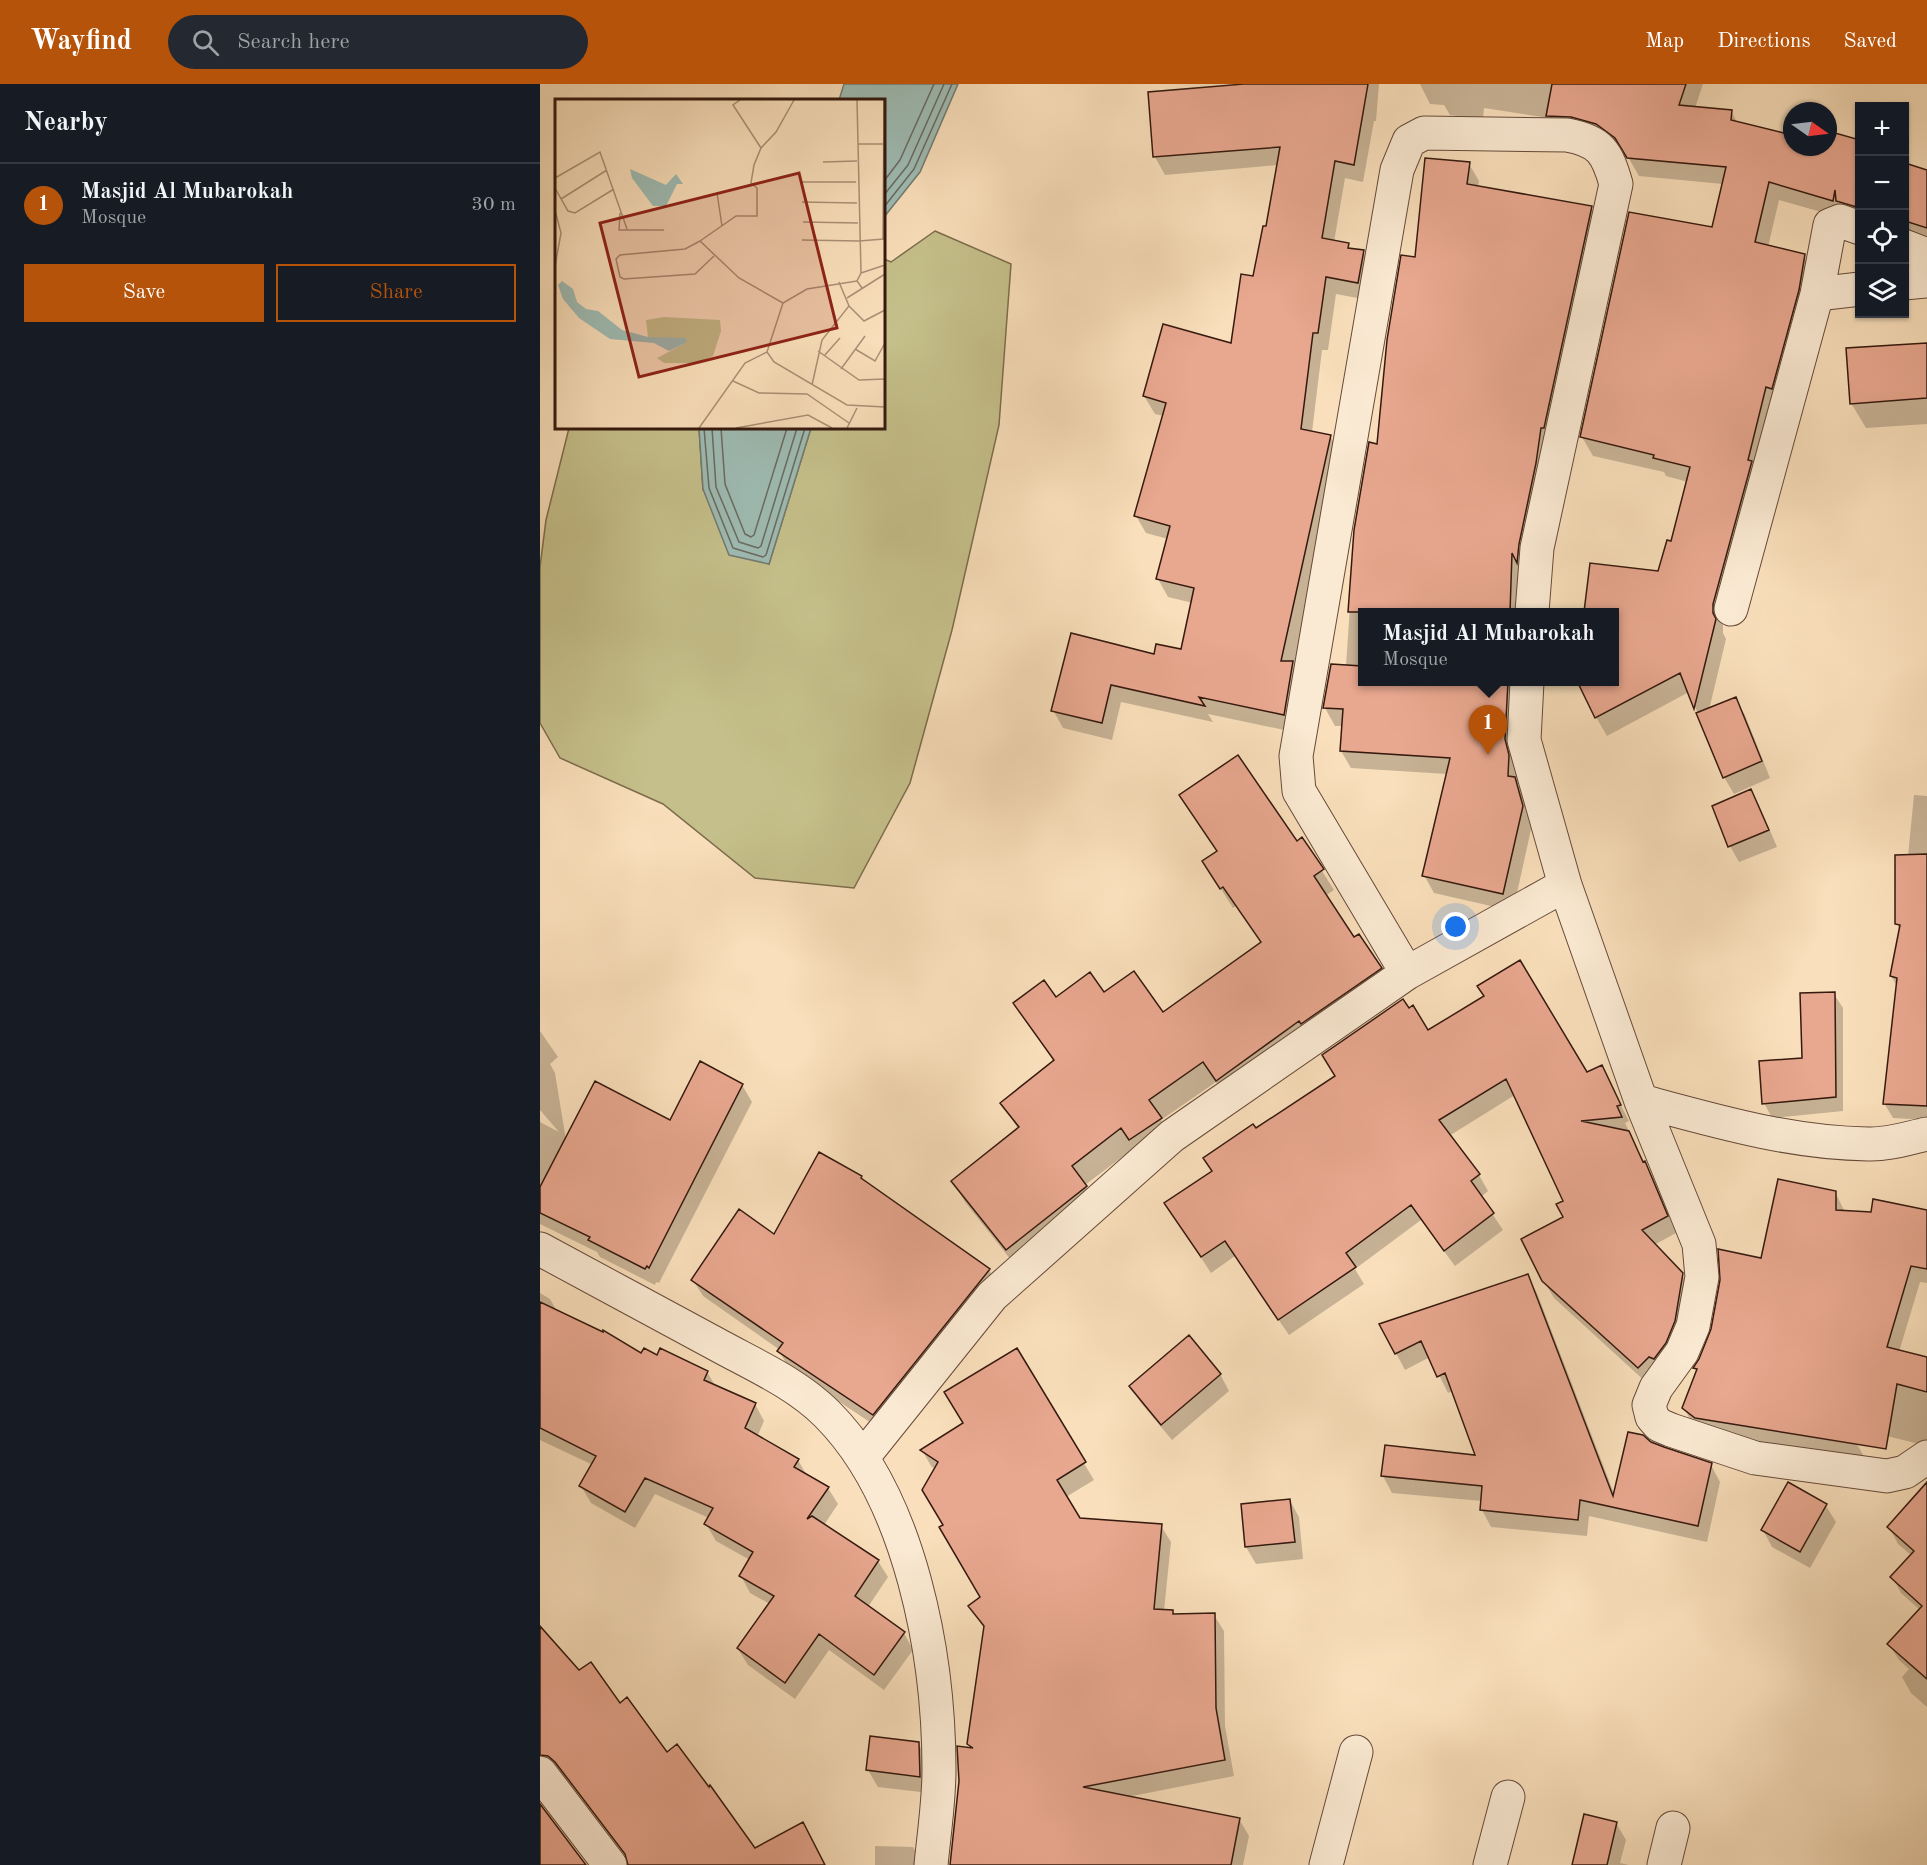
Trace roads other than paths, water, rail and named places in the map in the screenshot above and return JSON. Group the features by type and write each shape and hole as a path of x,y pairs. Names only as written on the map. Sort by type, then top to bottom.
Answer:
{"street":[{"path":"1407,973 1299,791 1296,756 1397,170 1409,141 1424,133 1567,135 1586,139 1598,146 1610,162 1616,184 1537,548 1532,608"},
{"path":"1731,609 1816,294 1830,225 1840,221 1855,226"},
{"path":"1909,248 1927,255"},
{"path":"1909,283 1927,281"},
{"path":"1816,294 1855,290"},
{"path":"1527,686 1524,740 1565,885 1641,1101 1699,1244 1702,1277 1693,1326 1682,1352 1656,1388 1649,1405 1652,1417 1659,1425 1671,1430 1755,1458 1887,1476 1905,1472 1927,1457"},
{"path":"863,1457 992,1296 1172,1136 1407,973 1565,885"},
{"path":"1641,1101 1734,1126 1837,1142 1870,1144 1927,1134"},
{"path":"540,1249 790,1384 827,1414 863,1457 900,1531 918,1592 935,1689 939,1771 931,1865"},
{"path":"1326,1865 1356,1752"},
{"path":"540,1773 609,1865"},
{"path":"1490,1865 1508,1797"},
{"path":"1664,1865 1673,1828"}],"water":[{"path":"844,84 958,84 920,172 885,216 885,99 839,99"},
{"path":"699,429 811,429 769,564 729,555 703,489"}],"place":[{"name":"Masjid Al Mubarokah","path":"1488,755"}]}
